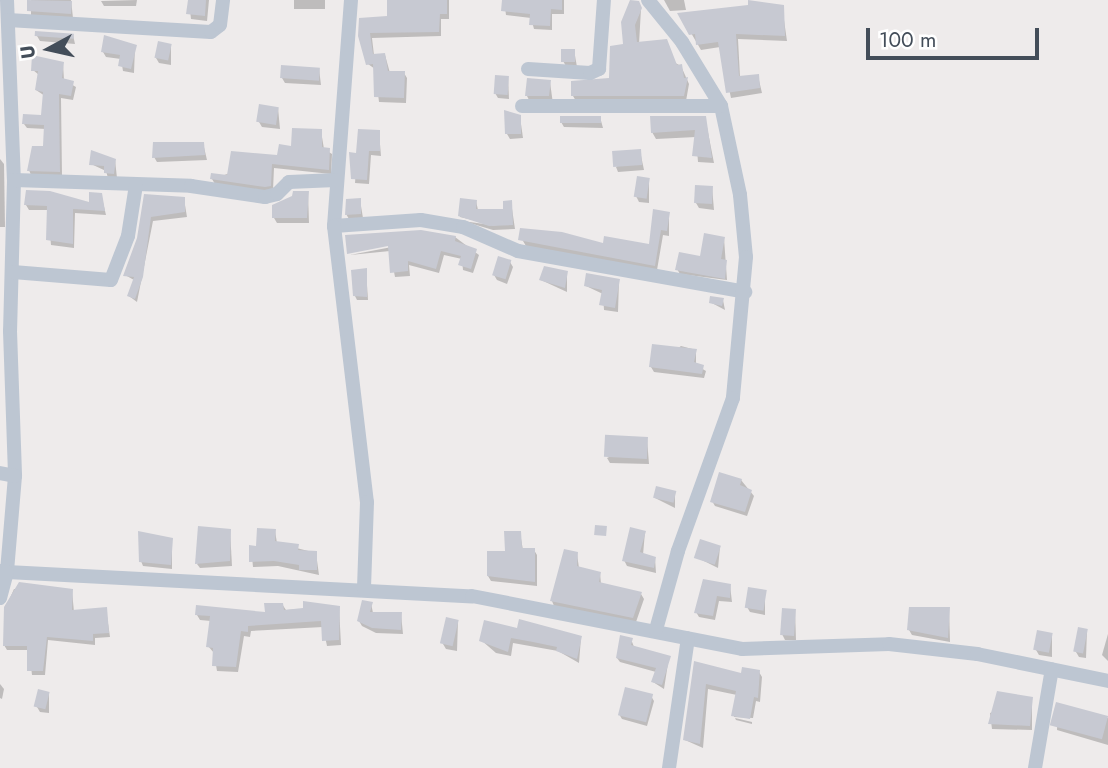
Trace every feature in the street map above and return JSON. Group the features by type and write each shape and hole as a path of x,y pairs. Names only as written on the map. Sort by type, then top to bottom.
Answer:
{"street":[{"path":"0,598 13,272 14,180 7,0"},
{"path":"8,20 211,32 220,25 223,0"},
{"path":"351,0 334,226 367,502 364,589"},
{"path":"528,69 596,71 600,63 604,0"},
{"path":"648,0 682,42 721,106 740,195 745,292 733,398 678,551 656,630"},
{"path":"522,106 721,106"},
{"path":"14,180 191,186 265,197 277,194 289,182 336,180"},
{"path":"13,272 111,280 128,236 136,185"},
{"path":"334,226 421,220 463,227 518,251 745,292"},
{"path":"3,571 472,596 766,651 889,644 1052,669 1108,681"},
{"path":"669,768 688,638"},
{"path":"1035,768 1052,669"}],"building":[{"path":"27,0 72,1 71,14 27,11"},
{"path":"188,0 206,0 205,16 186,14"},
{"path":"387,0 447,0 447,14 440,14 439,32 370,33 373,54 385,53 388,71 405,71 404,98 374,97 373,64 366,65 358,36 359,18 387,16"},
{"path":"502,0 562,0 562,10 551,9 550,26 529,25 530,14 501,11"},
{"path":"630,0 639,1 642,8 635,25 637,42 667,39 677,65 682,64 684,78 688,77 684,96 571,96 571,81 609,78 610,46 623,44 621,22"},
{"path":"748,0 784,5 785,36 736,34 739,76 759,74 760,88 726,93 718,42 696,45 695,34 689,35 677,13 748,5"},
{"path":"35,31 74,34 74,39 35,36"},
{"path":"104,35 137,45 131,69 118,66 120,55 101,52"},
{"path":"158,41 172,44 168,61 154,58"},
{"path":"561,49 575,49 575,62 561,62"},
{"path":"32,55 64,62 62,78 74,81 71,96 59,94 60,172 27,171 32,146 43,146 44,125 22,124 23,114 41,115 43,92 35,90 38,71 31,71"},
{"path":"281,65 320,68 319,81 280,78"},
{"path":"495,75 509,76 508,95 494,94"},
{"path":"527,78 551,80 549,96 525,96"},
{"path":"259,104 279,107 276,125 256,122"},
{"path":"504,110 521,115 521,134 505,134"},
{"path":"560,116 601,116 601,123 560,123"},
{"path":"650,116 706,116 712,158 692,156 695,130 651,133"},
{"path":"292,128 322,129 322,147 330,148 329,170 272,164 271,186 265,187 210,179 211,173 227,175 231,151 277,155 279,144 291,146"},
{"path":"358,129 380,130 380,151 369,151 367,180 351,179 349,152 356,153"},
{"path":"153,142 204,142 205,155 152,158"},
{"path":"641,149 642,165 613,167 612,151"},
{"path":"91,150 116,159 114,174 104,173 104,166 89,165"},
{"path":"637,176 650,178 647,199 634,197"},
{"path":"695,185 713,186 712,204 694,203"},
{"path":"26,190 50,191 89,202 89,192 102,193 105,211 73,209 73,244 46,240 47,206 24,205"},
{"path":"293,191 309,191 307,218 272,218 272,205 292,196"},
{"path":"144,194 185,197 185,212 151,217 143,277 135,299 127,296 134,277 123,276 137,238"},
{"path":"361,198 361,214 345,215 346,199"},
{"path":"460,198 477,200 476,209 503,209 503,201 512,200 513,225 489,226 458,216"},
{"path":"653,209 670,212 667,231 661,230 655,266 518,240 520,228 562,232 603,243 604,236 649,244"},
{"path":"421,230 456,236 455,241 477,249 471,269 458,265 461,256 441,251 436,269 408,261 408,271 390,273 388,246 347,254 345,235"},
{"path":"704,233 725,237 721,259 727,260 725,279 675,270 679,252 700,256"},
{"path":"498,256 511,260 506,279 492,275"},
{"path":"544,266 568,271 565,288 539,280"},
{"path":"367,268 367,297 353,296 351,270"},
{"path":"586,273 620,279 615,308 599,305 602,290 584,286"},
{"path":"710,296 724,298 722,306 709,303"},
{"path":"652,344 697,349 694,362 704,365 702,374 649,367"},
{"path":"605,435 648,437 647,459 604,457"},
{"path":"719,472 742,479 740,485 752,490 745,512 710,502"},
{"path":"656,486 676,491 673,503 653,498"},
{"path":"595,525 607,526 606,536 594,535"},
{"path":"198,526 231,529 230,561 195,564"},
{"path":"630,527 646,531 640,552 656,557 654,568 622,561"},
{"path":"257,528 276,529 275,541 299,544 298,550 317,551 317,570 299,570 299,565 274,561 249,562 249,545 256,546"},
{"path":"138,531 173,538 171,565 139,562"},
{"path":"504,531 521,531 522,548 535,548 535,582 487,576 487,551 505,551"},
{"path":"700,539 721,546 715,565 694,558"},
{"path":"564,549 578,552 577,566 601,572 599,582 642,592 633,618 550,601"},
{"path":"703,579 731,584 730,598 717,596 713,616 694,613"},
{"path":"19,582 73,589 72,610 107,607 109,633 93,634 93,641 47,637 43,671 27,671 27,646 3,646 4,607"},
{"path":"748,587 767,590 763,611 745,608"},
{"path":"362,600 373,602 370,612 402,612 401,630 372,628 357,621"},
{"path":"303,601 340,606 339,640 322,641 321,621 248,626 248,632 241,631 236,667 212,666 213,648 206,647 210,616 195,615 196,605 265,612 264,603 283,603 284,610 303,608"},
{"path":"909,607 950,607 948,638 907,630"},
{"path":"782,608 796,609 794,636 780,635"},
{"path":"446,617 459,620 453,646 440,643"},
{"path":"519,619 582,636 577,659 556,651 557,647 533,642 511,638 508,652 479,641 484,620 517,628"},
{"path":"1078,627 1088,629 1083,653 1073,652"},
{"path":"1037,630 1053,633 1049,653 1033,650"},
{"path":"620,635 633,638 631,645 671,656 662,685 651,682 656,668 616,658"},
{"path":"694,661 741,673 742,667 760,670 758,698 754,697 750,719 731,716 736,691 706,684 700,744 683,740"},
{"path":"625,687 653,694 646,722 618,715"},
{"path":"38,689 50,692 45,709 34,706"},
{"path":"997,691 1033,697 1030,726 988,724"},
{"path":"1056,702 1108,716 1102,739 1050,725"}]}
